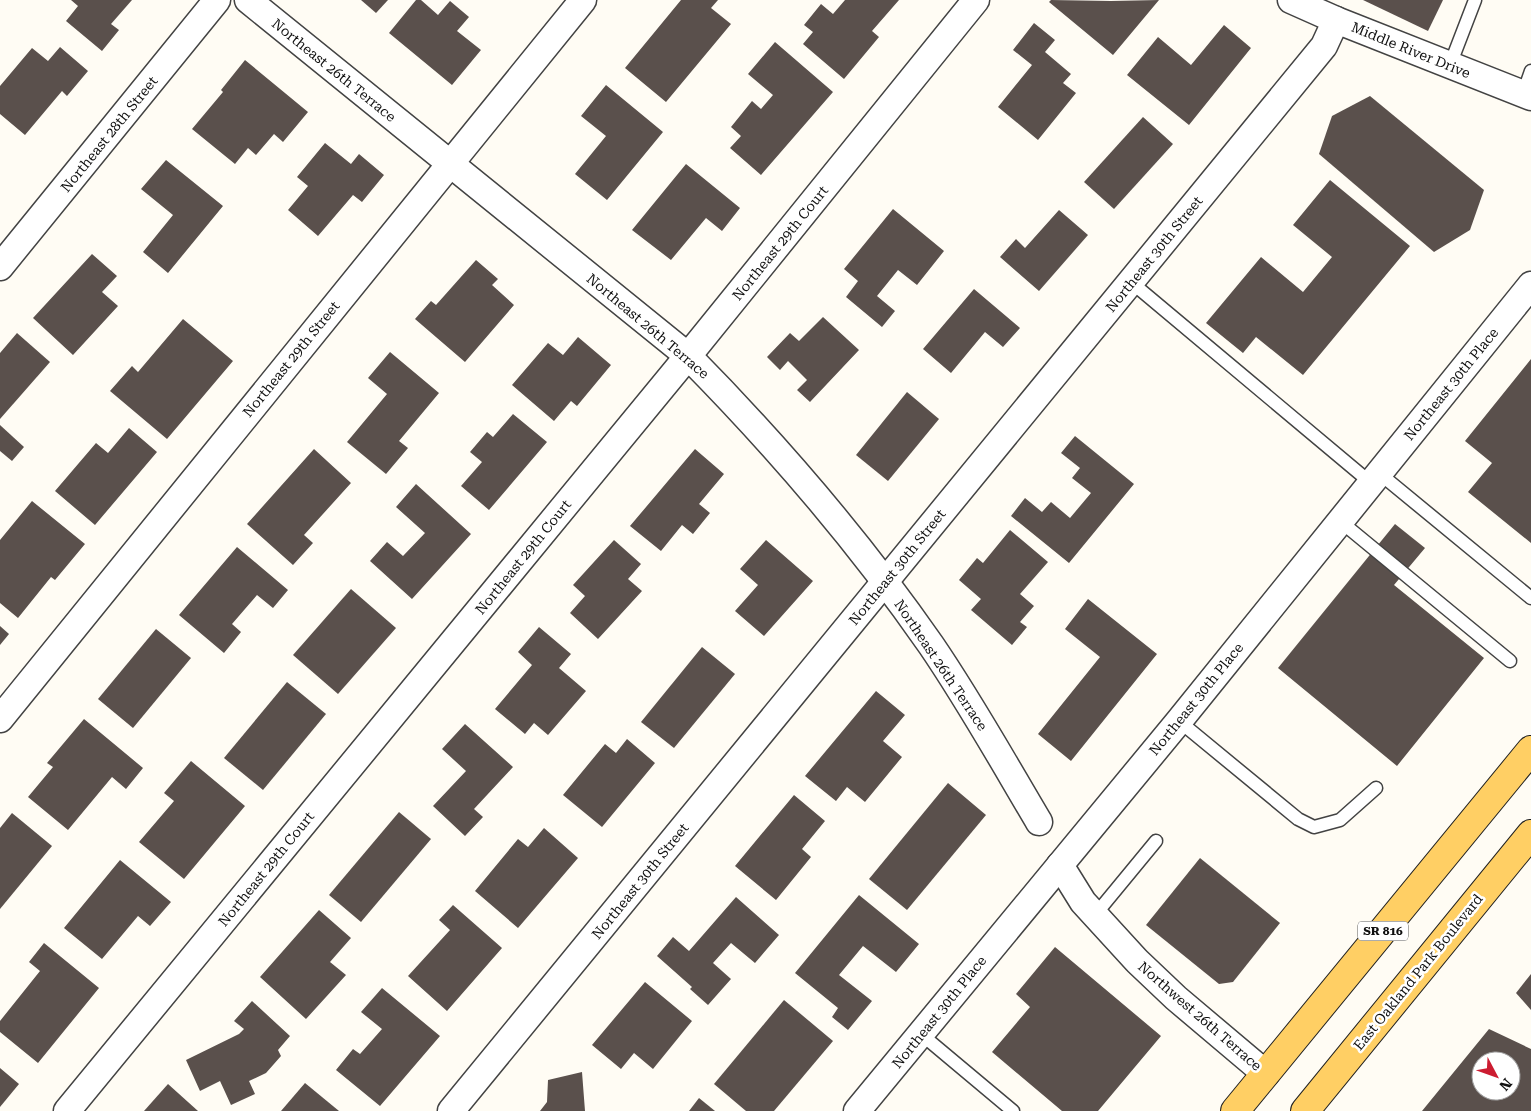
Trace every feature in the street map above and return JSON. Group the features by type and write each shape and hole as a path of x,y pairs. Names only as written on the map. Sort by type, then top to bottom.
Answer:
{"main road":[{"name":"SR 816","path":"1235,1111 1531,750"},
{"name":"East Oakland Park Boulevard","path":"1310,1109 1531,834"}],"street":[{"name":"Northeast 28th Street","path":"0,267 217,0"},
{"name":"Northeast 26th Terrace","path":"248,0 688,356 730,399 788,463 885,582 932,646 980,722 1038,822"},
{"name":"Northeast 29th Street","path":"0,719 583,0"},
{"name":"Northeast 29th Court","path":"68,1111 688,356 976,0"},
{"name":"Middle River Drive","path":"1292,0 1336,20 1450,65 1528,88"},
{"name":"Northeast 30th Street","path":"451,1111 1324,46 1336,20"},
{"name":"Northeast 30th Place","path":"858,1111 1179,721 1531,285"},
{"name":"Northwest 26th Terrace","path":"1060,865 1082,902 1137,961 1176,998 1266,1074"}],"lane":[{"path":"1450,65 1475,0"},
{"path":"1131,282 1375,478 1531,598"},
{"path":"1340,521 1510,661"},
{"path":"1179,721 1298,819 1314,827 1340,820 1376,788"},
{"path":"1095,915 1156,841"},
{"path":"921,1034 1013,1111"}],"building":[{"path":"71,0 132,0 111,24 119,30 102,51 66,21 78,6"},
{"path":"361,0 388,0 376,13"},
{"path":"416,0 421,0 438,15 450,1 469,17 457,31 481,50 452,85 389,33"},
{"path":"681,0 718,0 711,8 731,24 666,102 625,68"},
{"path":"845,0 899,0 872,31 879,37 844,79 803,44 813,32 804,25 821,4 833,14"},
{"path":"1051,0 1159,0 1113,55 1049,2"},
{"path":"1363,0 1443,0 1428,31"},
{"path":"1034,23 1055,40 1045,52 1071,74 1063,83 1076,93 1038,140 998,107 1032,65 1013,50"},
{"path":"1224,25 1251,48 1189,125 1127,75 1158,37 1191,65"},
{"path":"775,42 833,92 761,175 730,148 741,136 731,127 752,101 761,109 773,95 748,74"},
{"path":"60,47 88,71 67,96 62,91 25,135 0,114 0,86 32,48 48,61"},
{"path":"245,60 308,112 283,142 274,134 256,155 248,148 235,164 192,129 223,92 221,90"},
{"path":"606,85 663,132 607,200 575,174 606,136 581,116"},
{"path":"1370,96 1484,190 1470,230 1434,252 1319,154 1332,116"},
{"path":"1143,117 1173,144 1114,209 1084,182"},
{"path":"325,143 351,164 359,154 384,175 362,202 353,195 318,236 288,210 308,186 297,177"},
{"path":"166,160 223,206 168,273 143,252 173,215 141,189"},
{"path":"686,164 740,208 722,231 706,218 671,260 632,230"},
{"path":"1330,180 1410,246 1303,375 1256,337 1243,353 1206,323 1261,257 1303,292 1332,257 1293,225"},
{"path":"893,209 944,251 917,285 898,270 877,296 895,311 882,327 846,297 858,281 844,269"},
{"path":"1059,210 1088,235 1039,291 1000,257 1016,239 1025,248"},
{"path":"92,254 117,276 102,292 118,306 73,355 33,318"},
{"path":"476,260 498,279 492,285 514,305 465,362 415,319 431,301 436,305"},
{"path":"974,289 1020,328 1003,347 985,332 951,373 923,349"},
{"path":"823,317 859,350 810,402 797,390 807,380 788,361 780,370 767,357 790,333 799,341"},
{"path":"183,319 233,361 167,439 110,391 132,366 138,372"},
{"path":"17,333 50,362 0,419 0,353"},
{"path":"578,337 611,365 577,406 571,401 554,421 512,385 548,343 563,355"},
{"path":"390,352 439,393 399,441 408,448 386,474 347,442 387,394 368,378"},
{"path":"1531,359 1531,543 1468,492 1492,463 1465,441"},
{"path":"907,392 939,419 888,481 856,455"},
{"path":"513,414 547,442 489,510 461,486 482,462 470,452 487,432 493,437"},
{"path":"0,425 24,447 12,461 0,451"},
{"path":"129,428 157,452 95,525 55,491 96,443 108,453"},
{"path":"1075,436 1134,484 1069,563 1011,516 1025,498 1042,512 1051,502 1070,518 1091,493 1072,478 1080,468 1061,453"},
{"path":"314,449 351,483 304,535 313,543 293,565 247,524"},
{"path":"695,449 724,474 699,504 710,513 693,534 682,525 661,551 630,526"},
{"path":"416,484 471,534 412,599 370,561 387,542 403,556 425,533 396,507"},
{"path":"32,501 85,544 55,580 51,577 18,618 0,603 0,540"},
{"path":"1395,524 1425,548 1394,585 1484,658 1397,766 1278,668"},
{"path":"1010,530 1048,562 1020,594 1034,606 1020,622 1027,627 1012,645 971,610 981,599 959,580 977,558 983,563"},
{"path":"614,540 641,564 628,579 642,591 598,639 570,613 585,596 573,585"},
{"path":"766,540 813,581 764,636 735,611 758,585 740,569"},
{"path":"237,547 288,590 273,608 257,595 232,624 241,632 224,653 179,615"},
{"path":"351,589 396,628 338,694 293,655"},
{"path":"1088,599 1157,654 1071,761 1038,734 1100,657 1065,629"},
{"path":"0,626 9,634 0,645"},
{"path":"539,627 571,654 559,668 586,691 548,735 534,723 525,734 495,709 532,665 518,652"},
{"path":"156,629 191,658 133,728 98,699"},
{"path":"702,647 735,674 674,748 641,722"},
{"path":"287,682 326,714 263,790 224,758"},
{"path":"876,691 905,715 883,741 902,757 865,802 847,787 836,801 805,776"},
{"path":"84,719 143,768 126,789 112,777 68,830 28,797 53,767 47,763"},
{"path":"465,724 513,767 474,809 483,817 465,836 433,806 466,771 442,749"},
{"path":"627,739 655,763 602,827 563,795 605,744 616,753"},
{"path":"191,761 245,806 184,879 139,842 174,801 164,793"},
{"path":"948,783 986,815 907,910 869,879"},
{"path":"794,795 825,821 802,849 811,857 776,900 735,866"},
{"path":"399,812 431,839 361,922 329,895"},
{"path":"12,813 52,846 0,909 0,828"},
{"path":"544,828 578,858 518,928 475,891 518,839 528,847"},
{"path":"1200,858 1280,923 1233,982 1219,984 1146,925"},
{"path":"120,860 171,902 150,926 138,916 102,959 64,928"},
{"path":"859,895 919,944 896,972 863,946 839,975 872,1001 848,1030 832,1017 838,1008 795,973"},
{"path":"736,897 779,935 755,963 731,943 713,963 731,979 708,1005 690,989 692,987 657,956 673,937 689,951"},
{"path":"453,905 502,948 447,1011 408,976 450,930 439,920"},
{"path":"319,910 351,938 330,962 346,975 306,1019 260,977"},
{"path":"44,943 99,988 38,1063 0,1032 0,1021 40,971 29,962"},
{"path":"1055,947 1161,1036 1098,1111 1062,1111 992,1052 1030,1007 1016,994"},
{"path":"1531,974 1531,1010 1516,993"},
{"path":"645,982 692,1021 653,1069 634,1053 621,1069 592,1045"},
{"path":"382,988 440,1036 380,1106 336,1070 353,1049 360,1054 382,1029 361,1012"},
{"path":"784,1000 833,1041 774,1111 746,1111 714,1084"},
{"path":"252,1001 290,1036 278,1050 281,1056 266,1073 249,1081 255,1094 231,1105 220,1081 200,1091 186,1060 239,1034 244,1029 234,1021"},
{"path":"1489,1029 1531,1049 1531,1111 1422,1111 1471,1051 1471,1101 1521,1101 1521,1051 1471,1051"},
{"path":"0,1068 19,1084 0,1107"},
{"path":"582,1072 585,1111 540,1111 547,1102 548,1080"},
{"path":"305,1083 339,1111 281,1111"},
{"path":"168,1084 198,1111 144,1111"},
{"path":"699,1098 715,1111 689,1111"}]}
